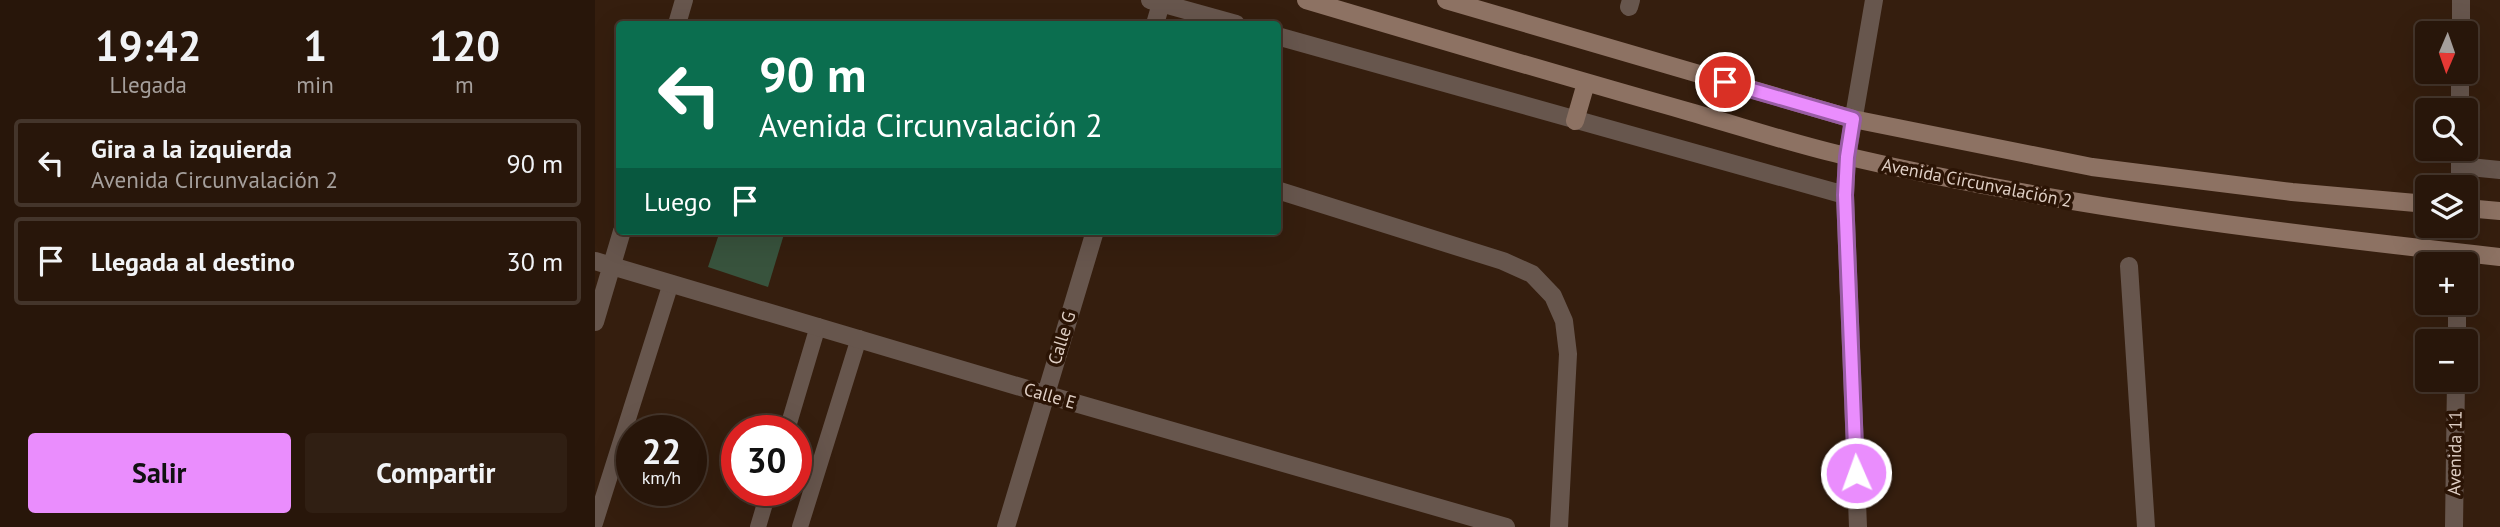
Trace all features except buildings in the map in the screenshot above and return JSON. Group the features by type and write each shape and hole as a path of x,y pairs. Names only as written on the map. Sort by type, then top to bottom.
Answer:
{"main road":[{"name":"Avenida Circunvalación 2","path":"1306,0 1847,157 2055,200 2417,252"},
{"path":"1446,0 1853,119 2092,167 2292,192 2415,203"},
{"path":"1575,121 1585,83"},
{"path":"2478,209 2500,211"},
{"name":"Avenida Circunvalación 2","path":"2478,258 2500,257"}],"street":[{"path":"678,21 684,0"},
{"path":"1858,527 1845,195 1847,157 1874,0"},
{"path":"2461,0 2461,21"},
{"path":"1155,21 1158,1 1226,21"},
{"path":"1281,37 1845,195"},
{"path":"2472,161 2500,170"},
{"path":"1281,191 1503,261 1532,274 1553,296 1564,321 1568,354 1559,527"},
{"path":"595,322 604,264 620,235"},
{"name":"Calle G","path":"1006,527 1094,235"},
{"name":"Calle E","path":"604,264 1506,527"},
{"path":"2129,267 2146,527"},
{"name":"Avenida 11","path":"2454,527 2456,392"}],"lane":[{"path":"595,523 671,284"},
{"path":"791,415 818,326"},
{"path":"800,527 859,338"},
{"path":"758,527 764,506"}],"green space":[{"path":"719,235 784,235 768,287 708,267"}],"route":[{"path":"1725,82 1853,119 1845,195 1856,473"}]}
